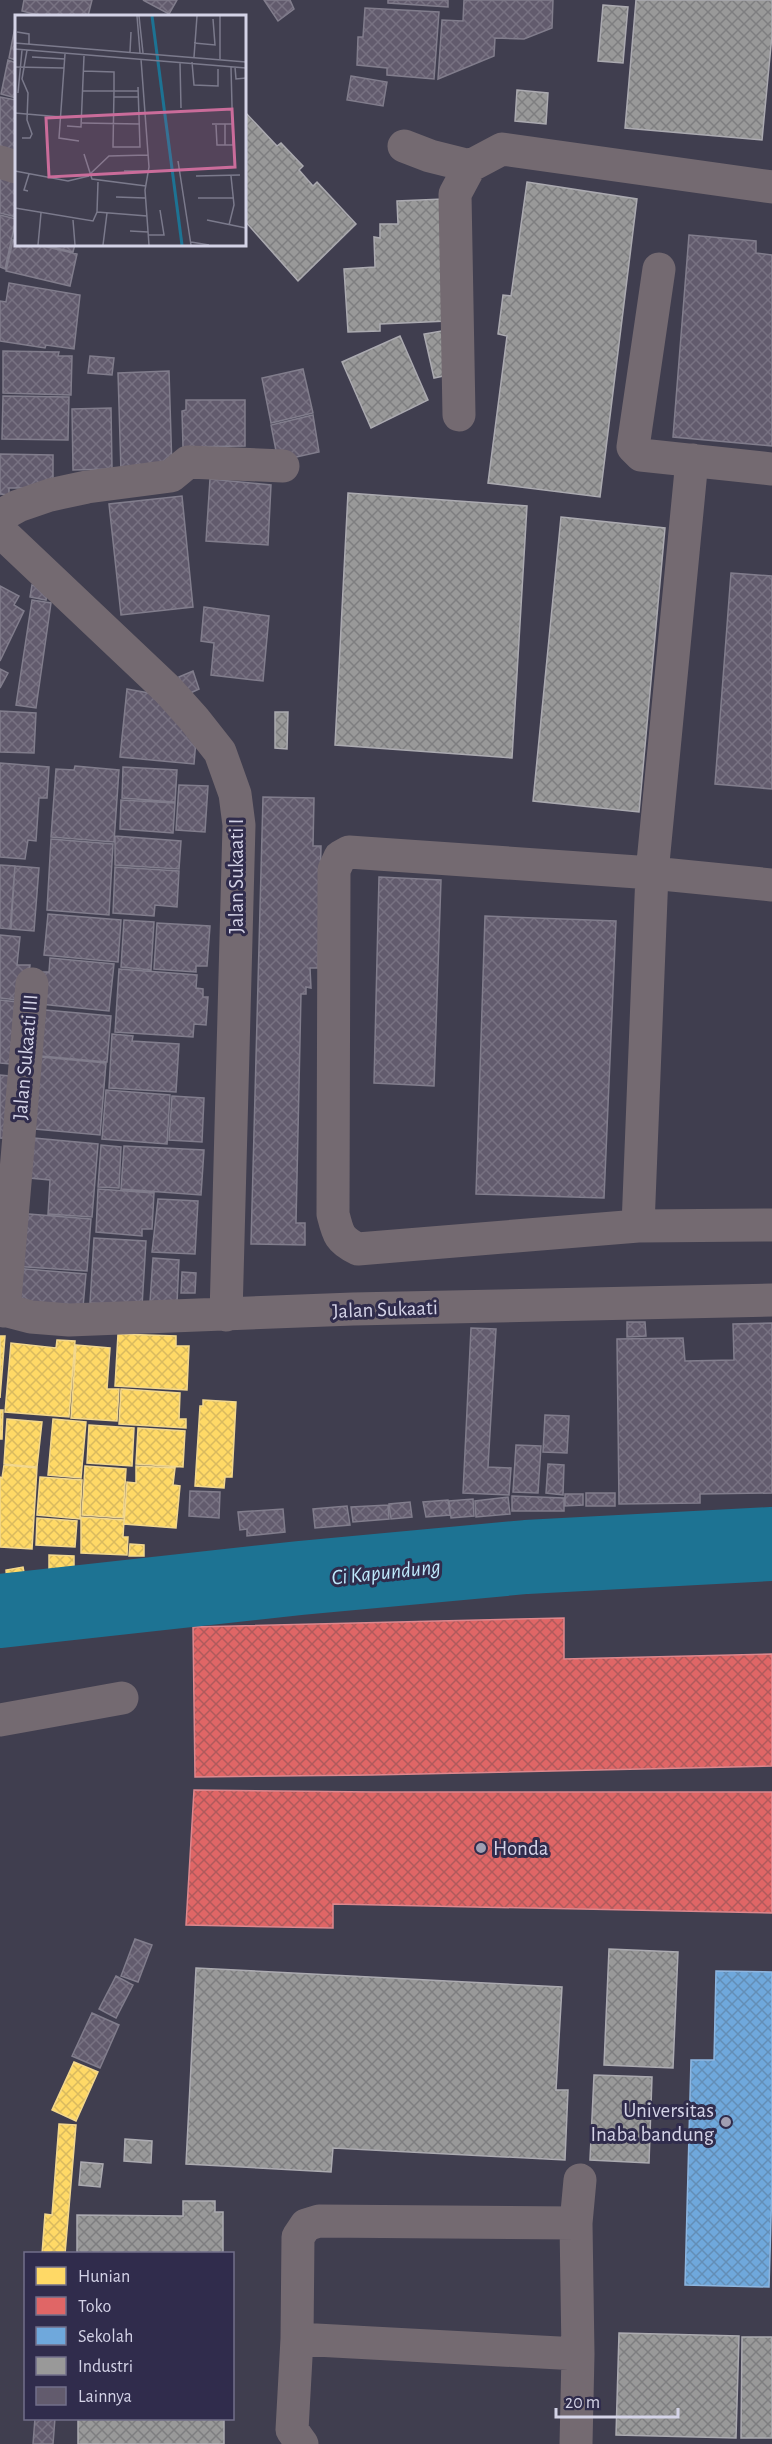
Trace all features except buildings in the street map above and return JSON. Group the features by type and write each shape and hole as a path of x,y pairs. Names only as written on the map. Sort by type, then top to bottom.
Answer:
{"street":[{"path":"404,146 430,156 470,166"},
{"path":"459,415 455,194 470,166 502,149 772,187"},
{"path":"0,162 15,166"},
{"path":"658,269 633,447 641,455 772,469"},
{"path":"638,1226 652,873 692,460"},
{"path":"0,516 18,506 50,495 87,487 171,476 188,462 283,466"},
{"name":"Jalan Sukaati I","path":"0,531 168,690 220,752 235,794 239,825 226,1315"},
{"path":"772,885 652,873 349,852 340,857 334,870 333,1214 338,1232 344,1242 358,1249 638,1226 772,1225"},
{"name":"Jalan Sukaati III","path":"2,1310 32,984"},
{"name":"Jalan Sukaati","path":"2,1310 31,1317 69,1320 353,1309 772,1300"},
{"path":"0,1720 122,1698"},
{"path":"576,2444 578,2354 576,2223 580,2180"},
{"path":"302,2444 292,2430 297,2339 298,2237 306,2225 319,2221 576,2223"},
{"path":"297,2339 578,2354"}],"waterway":[{"name":"Ci Kapundung","path":"0,1611 300,1578 526,1557 772,1544"}],"place":[{"name":"Honda","path":"481,1848"},
{"name":"Universitas Inaba bandung","path":"726,2122"}]}
